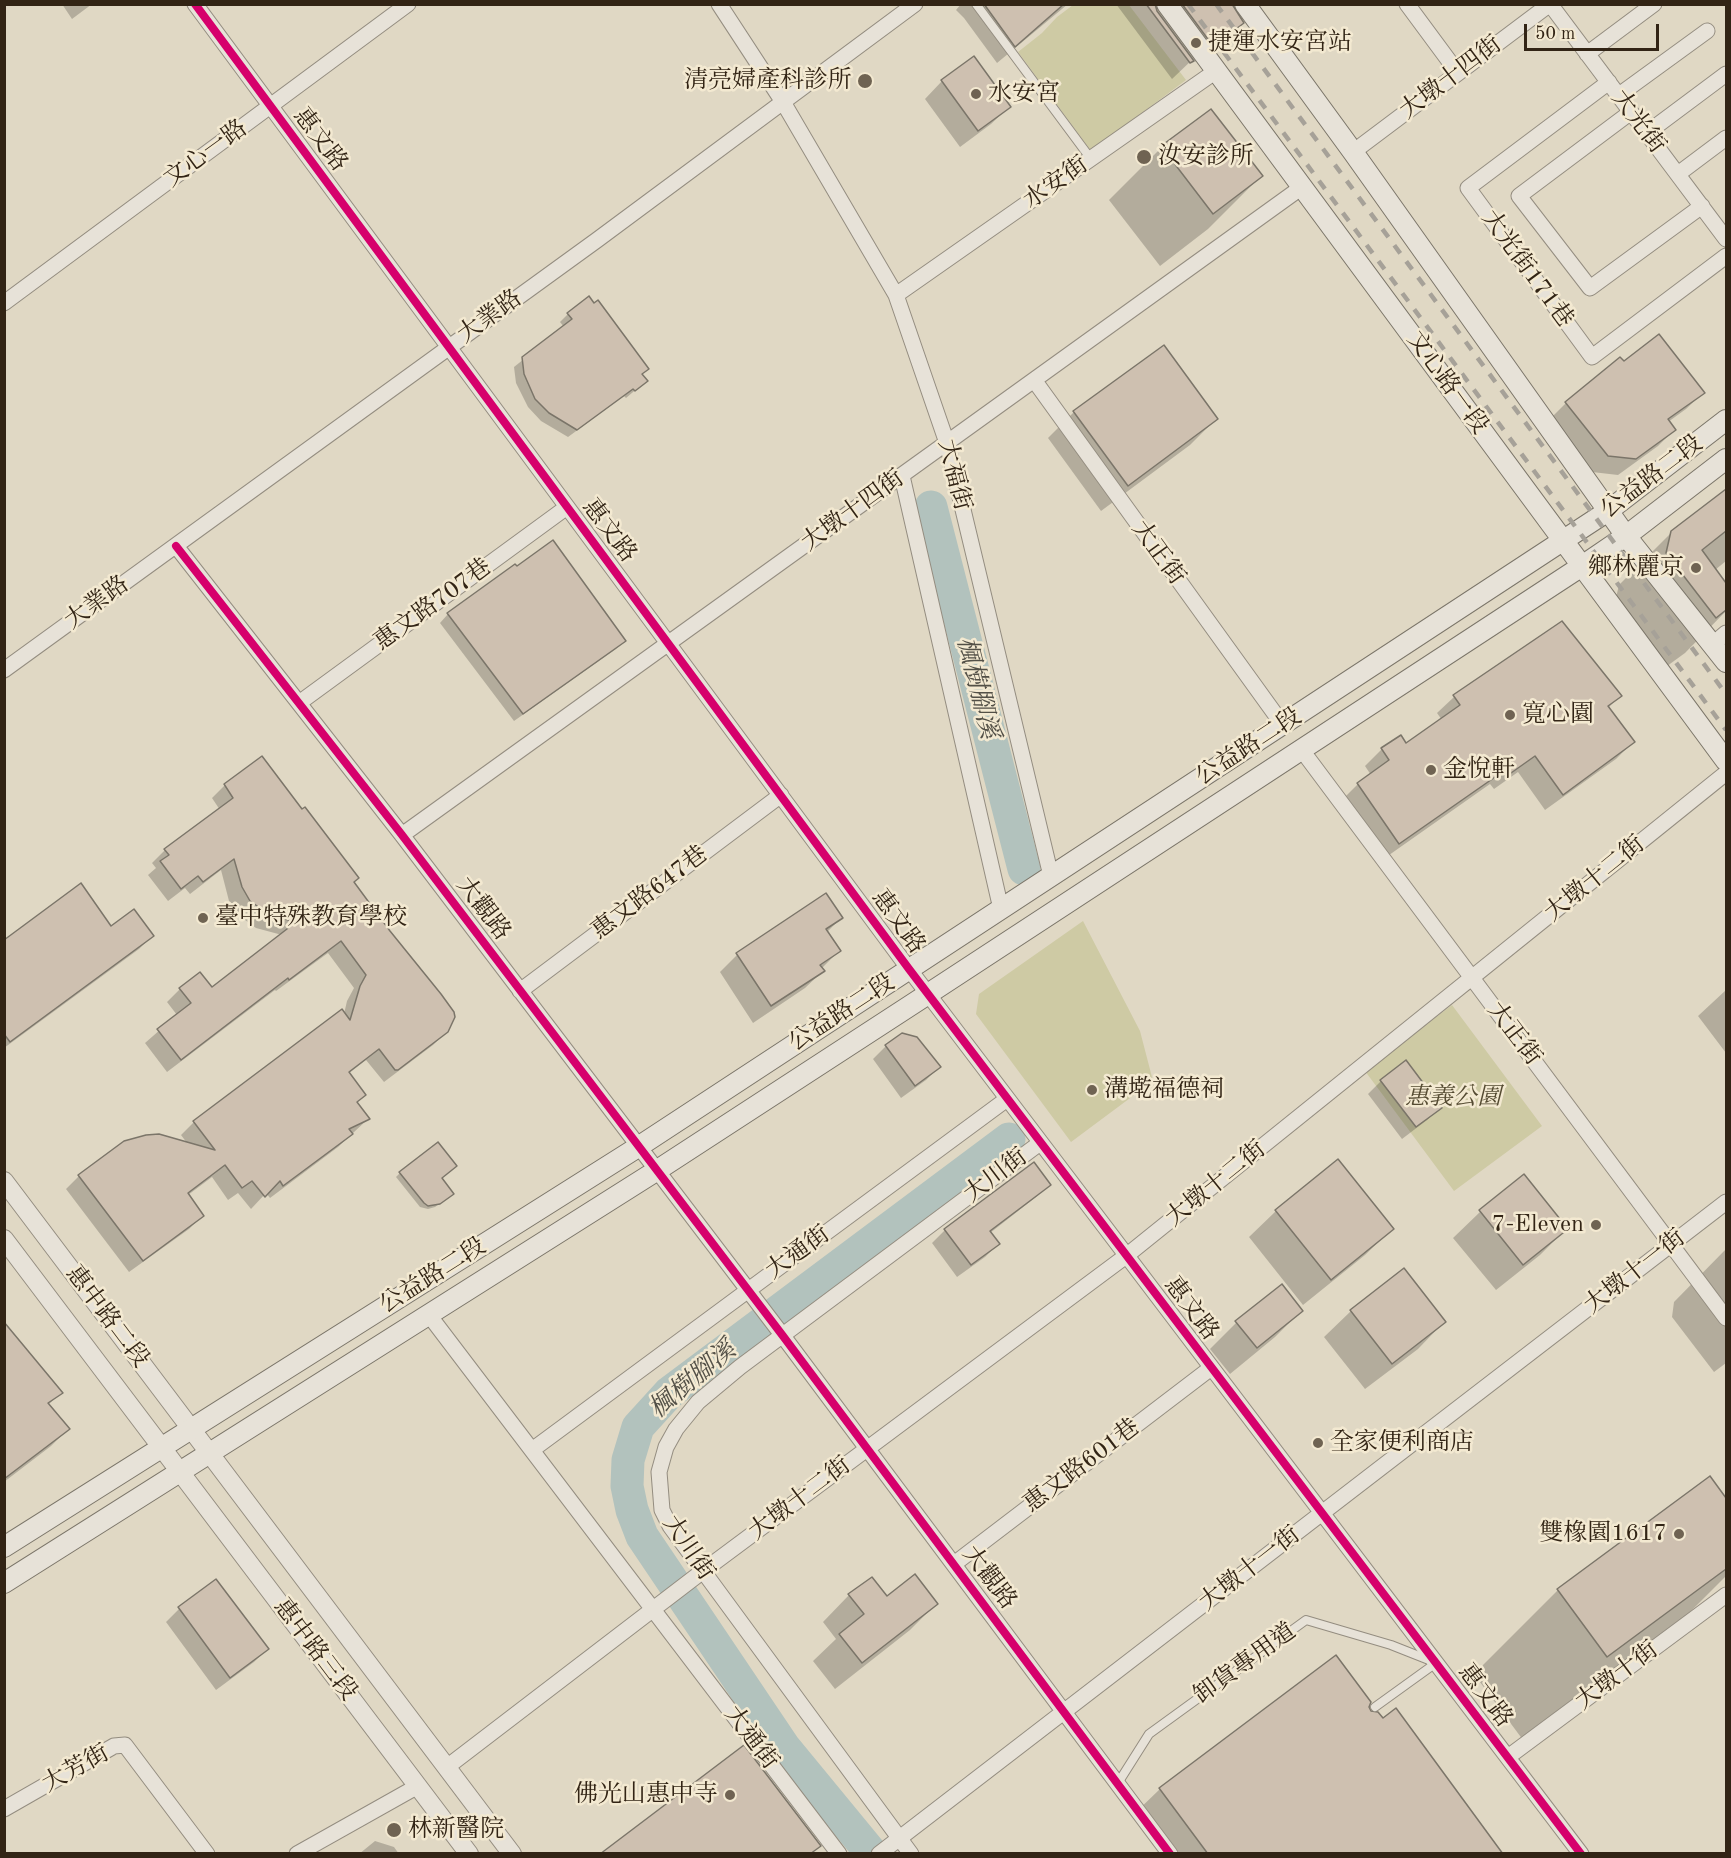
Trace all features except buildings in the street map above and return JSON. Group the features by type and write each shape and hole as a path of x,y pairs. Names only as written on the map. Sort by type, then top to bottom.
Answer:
{"main road":[{"name":"文心路一段","path":"1167,4 1726,761"},
{"path":"1245,4 1626,536 1719,639 1726,662"},
{"name":"公益路二段","path":"4,1547 638,1147 1283,725 1608,511 1726,420"},
{"name":"公益路二段","path":"4,1583 656,1171 928,994 1582,566 1626,536 1726,459"}],"street":[{"name":"惠文路","path":"195,4 909,969 1581,1854"},
{"name":"文心一路","path":"4,303 408,4"},
{"name":"大福街","path":"719,4 783,102 897,296 947,443 1052,876"},
{"name":"大業路","path":"4,670 626,219 915,4"},
{"path":"1407,4 1458,73"},
{"name":"大墩十四街","path":"1353,152 1550,4"},
{"name":"大光街","path":"1550,4 1726,239"},
{"path":"1587,54 1654,4"},
{"path":"1619,95 1707,31"},
{"name":"水安街","path":"897,296 1216,71"},
{"path":"1647,134 1726,74"},
{"name":"大光街171巷","path":"1609,82 1468,188 1592,357 1726,256"},
{"path":"1631,112 1519,196 1590,288 1702,206"},
{"path":"1678,174 1726,138"},
{"name":"大墩十四街","path":"402,835 1302,187"},
{"name":"大正街","path":"1034,380 1283,725"},
{"path":"902,476 1001,909"},
{"name":"惠文路707巷","path":"299,702 567,507"},
{"name":"大觀路","path":"176,546 402,835 751,1294 1170,1854"},
{"name":"大正街","path":"1301,749 1726,1318"},
{"name":"大墩十二街","path":"657,1605 1126,1256 1726,772"},
{"name":"惠文路647巷","path":"520,991 781,795"},
{"name":"大通街","path":"532,1450 751,1294 1007,1099"},
{"name":"大川街","path":"911,1854 889,1846 698,1575 662,1510 659,1472 666,1447 676,1429 698,1402 779,1331 1040,1143"},
{"name":"惠中路二段","path":"4,1180 210,1454"},
{"name":"大墩十一街","path":"889,1846 1726,1202"},
{"name":"惠中路二段","path":"4,1239 161,1446"},
{"name":"大通街","path":"429,1315 532,1450 657,1605 839,1854"},
{"name":"惠文路601巷","path":"954,1564 1211,1368"},
{"name":"惠中路三段","path":"161,1446 470,1854"},
{"name":"惠中路三段","path":"210,1454 512,1854"},
{"name":"大墩十街","path":"1508,1757 1726,1595"},
{"path":"447,1767 657,1605"},
{"name":"大芳街","path":"4,1809 114,1746 125,1745 207,1854"},
{"path":"297,1854 418,1786"}],"lane":[{"path":"976,4 1091,159"},
{"name":"卸貨專用道","path":"1118,1783 1149,1734 1306,1620 1391,1645 1436,1663"},
{"path":"1375,1707 1436,1663"}],"green space":[{"path":"1073,5 1129,5 1186,80 1091,151 1018,52"},
{"path":"1083,921 1140,1031 1153,1081 1071,1142 976,1014 979,994"},
{"name":"惠義公園","path":"1452,1005 1542,1126 1454,1191 1365,1071"}],"waterway":[{"name":"楓樹腳溪","path":"931,507 1024,869"},
{"name":"楓樹腳溪","path":"872,1854 784,1747 642,1536 632,1510 627,1486 628,1460 638,1427 669,1393 1009,1139"}],"railway":[{"path":"1188,4 1726,730"},
{"path":"1216,4 1726,694"}],"cycle path":[{"path":"195,4 909,969 1581,1854"},
{"path":"176,546 402,835 783,1336 1170,1854"}],"place":[{"name":"捷運水安宮站","path":"1196,43"},
{"name":"清亮婦產科診所","path":"865,81"},
{"name":"水安宮","path":"976,94"},
{"name":"汝安診所","path":"1144,157"},
{"name":"鄉林麗京","path":"1696,568"},
{"name":"寬心園","path":"1510,715"},
{"name":"金悅軒","path":"1431,770"},
{"name":"臺中特殊教育學校","path":"203,918"},
{"name":"溝墘福德祠","path":"1092,1090"},
{"name":"7-Eleven","path":"1596,1225"},
{"name":"全家便利商店","path":"1318,1443"},
{"name":"雙橡園1617","path":"1679,1534"},
{"name":"佛光山惠中寺","path":"730,1795"},
{"name":"林新醫院","path":"394,1830"}]}
